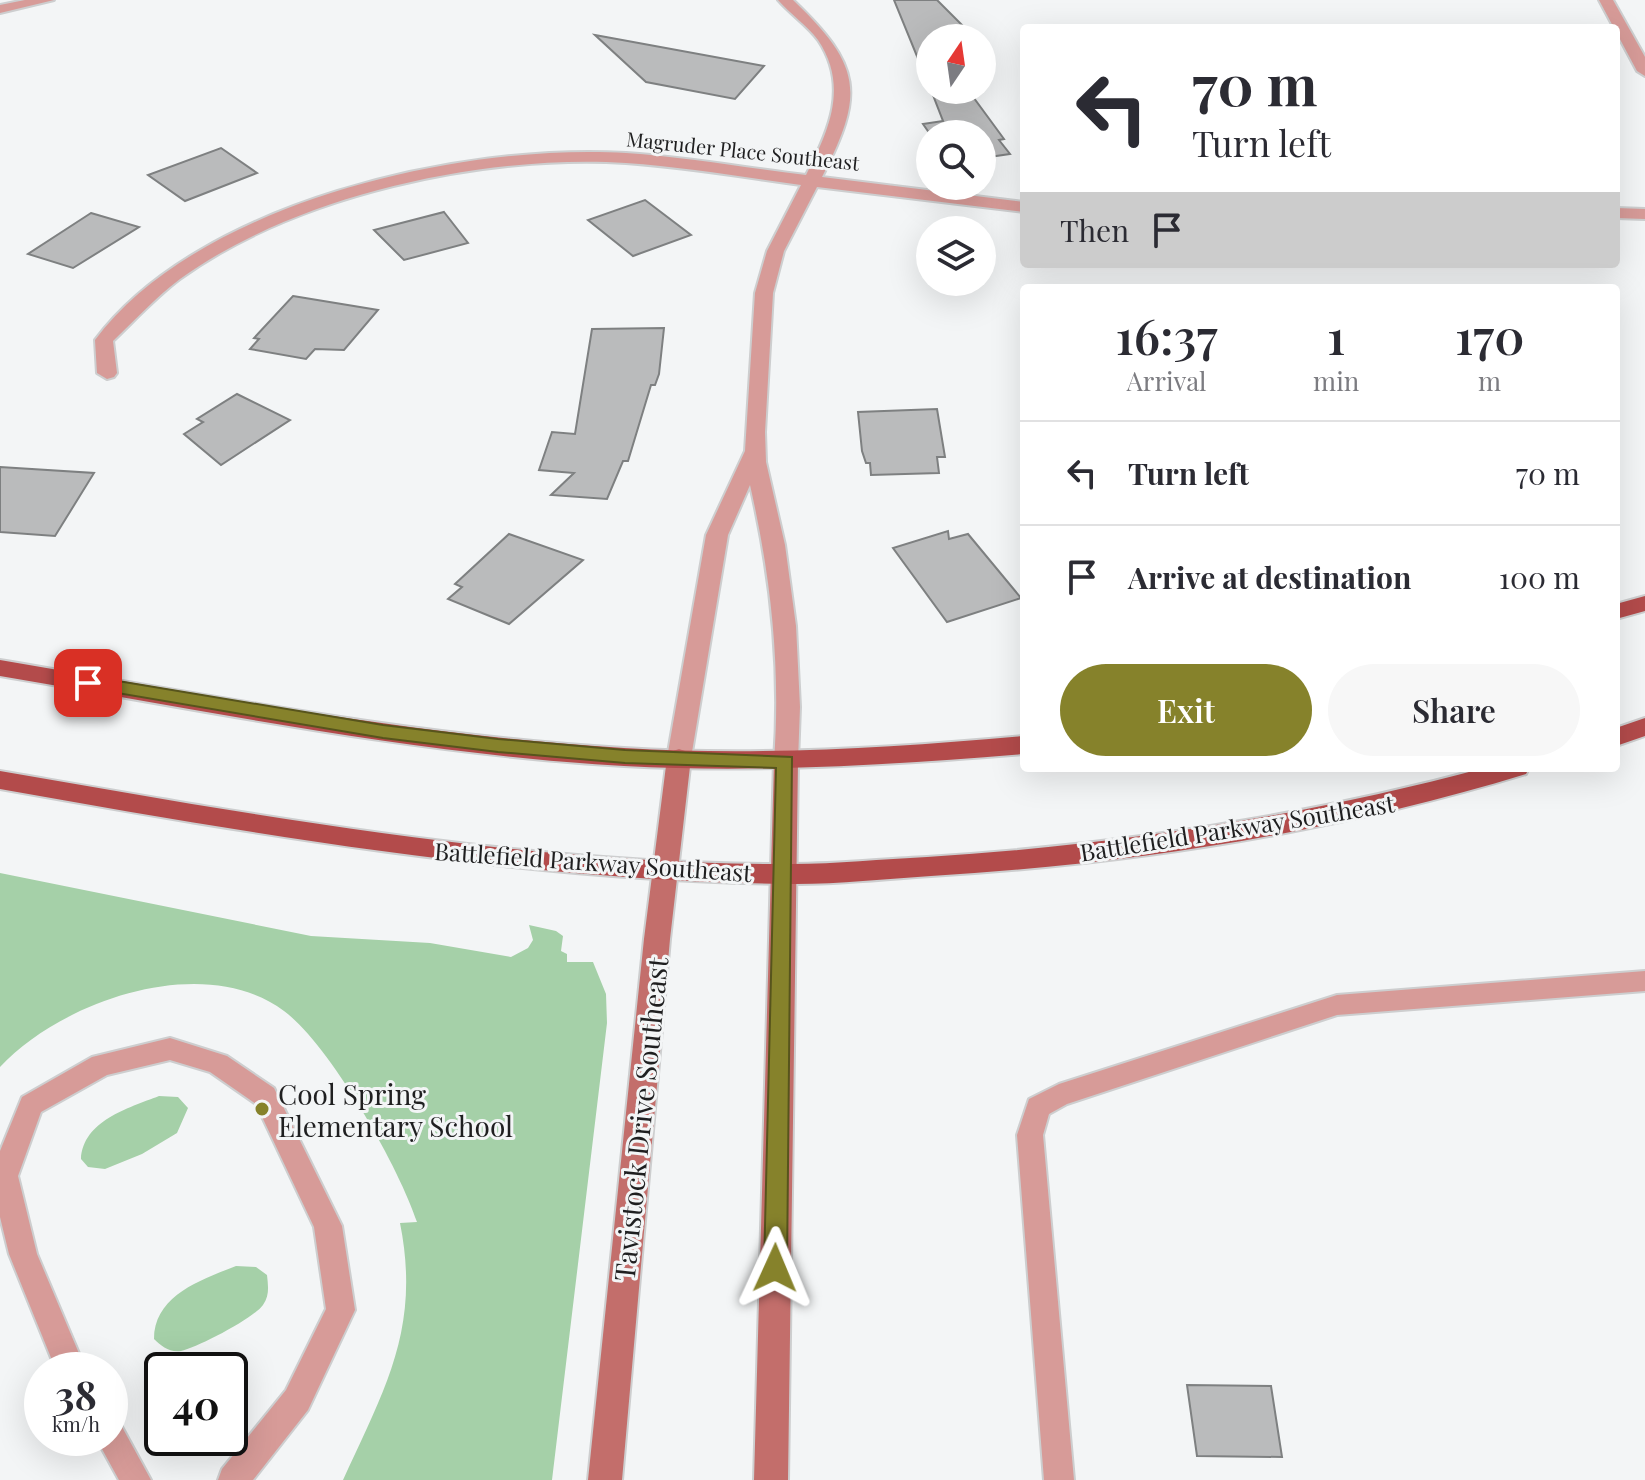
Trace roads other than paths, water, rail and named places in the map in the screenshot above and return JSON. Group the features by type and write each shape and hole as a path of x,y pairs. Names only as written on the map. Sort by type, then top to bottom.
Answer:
{"main road":[{"path":"1620,611 1645,603"},
{"path":"0,668 383,732 498,746 679,758 786,761 1020,745"},
{"path":"1620,736 1645,727"},
{"name":"Battlefield Parkway Southeast","path":"0,780 337,838 665,869 783,874 978,865 1232,833 1408,800 1503,772"}],"street":[{"path":"0,9 47,0"},
{"path":"771,1480 783,874 791,697 774,547 755,451 764,294 771,258 828,152 843,115 846,89 841,66 829,42 809,19 785,0"},
{"path":"1606,0 1640,50 1645,71"},
{"name":"Magruder Place Southeast","path":"107,373 104,340 175,275 271,223 386,183 503,162 567,158 666,161 1020,206"},
{"path":"1620,213 1645,214"},
{"path":"679,758 717,535 755,451"},
{"name":"Tavistock Drive Southeast","path":"605,1480 665,869 679,758"}],"lane":[{"path":"1059,1480 1030,1135 1038,1107 1059,1095 1337,1005 1645,981"},
{"path":"64,1352 23,1254 4,1176 31,1105 101,1065 170,1049 218,1064 265,1096 328,1226 341,1310 297,1400 233,1480"},
{"path":"122,1456 136,1480"}],"place":[{"name":"Cool Spring Elementary School","path":"262,1109"}]}
